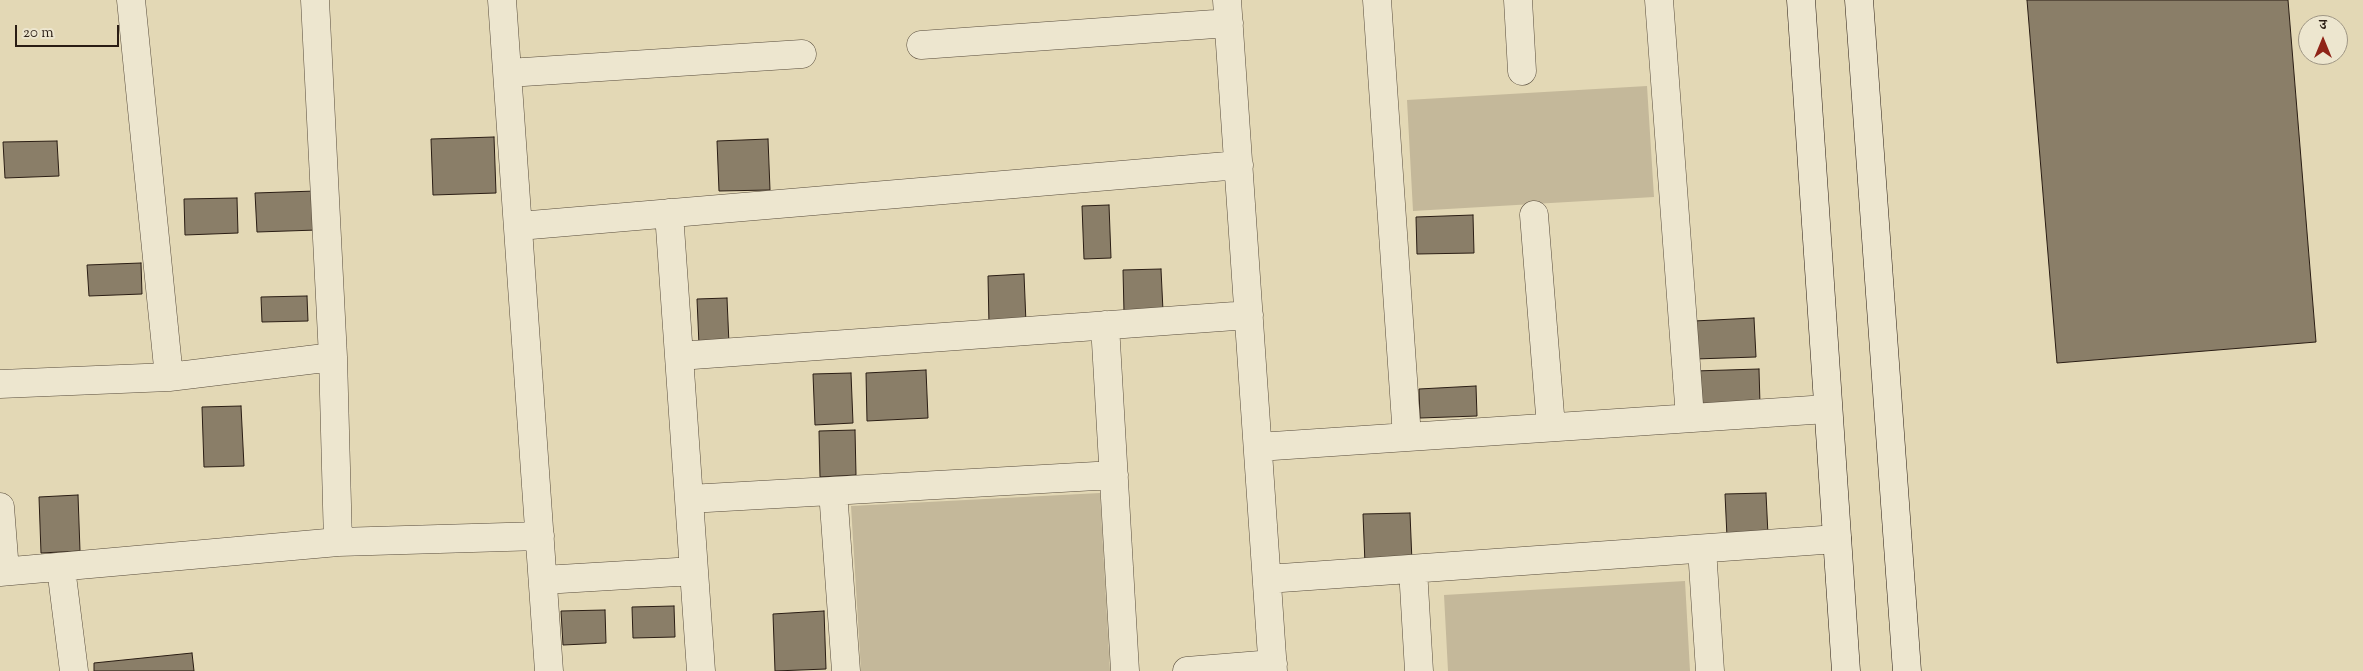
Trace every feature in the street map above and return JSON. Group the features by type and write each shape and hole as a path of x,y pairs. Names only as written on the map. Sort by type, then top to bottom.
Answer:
{"street":[{"path":"131,0 168,377"},
{"path":"314,0 333,357 338,542"},
{"path":"502,0 549,671"},
{"path":"1377,0 1406,437"},
{"path":"1518,0 1522,71"},
{"path":"1659,0 1690,418"},
{"path":"1801,0 1846,671"},
{"path":"1859,0 1907,671"},
{"path":"921,44 1228,12 1273,668 1187,671"},
{"path":"508,73 802,54"},
{"path":"519,226 1239,165"},
{"path":"669,213 701,671"},
{"path":"1534,215 1551,428"},
{"path":"679,356 1249,315"},
{"path":"1105,325 1125,671"},
{"path":"0,384 168,377 333,357"},
{"path":"1258,448 1827,409"},
{"path":"689,499 1114,476"},
{"path":"833,491 846,671"},
{"path":"0,507 3,572 338,542 540,536"},
{"path":"1266,580 1837,540"},
{"path":"1702,549 1710,671"},
{"path":"61,568 74,671"},
{"path":"1413,569 1419,671"},
{"path":"543,580 694,572"}],"shaded area":[{"path":"1647,86 1654,197 1413,211 1407,100"},
{"path":"1100,493 1110,671 861,671 851,506"},
{"path":"1685,581 1690,671 1448,671 1444,595"}],"building":[{"path":"2027,0 2288,0 2316,342 2057,363"},
{"path":"494,137 496,193 433,195 431,139"},
{"path":"768,139 770,190 719,191 717,141"},
{"path":"57,141 59,176 5,178 3,142"},
{"path":"316,191 317,230 257,232 255,193"},
{"path":"237,198 238,233 185,235 184,199"},
{"path":"1109,205 1111,258 1084,259 1082,206"},
{"path":"1473,215 1474,253 1417,254 1416,217"},
{"path":"141,263 142,294 89,296 87,265"},
{"path":"1161,269 1163,311 1124,312 1123,270"},
{"path":"1024,274 1026,323 989,325 988,276"},
{"path":"307,296 308,321 262,322 261,297"},
{"path":"727,298 729,344 699,345 697,299"},
{"path":"1754,318 1756,357 1695,359 1694,321"},
{"path":"1759,369 1760,405 1697,407 1695,371"},
{"path":"926,370 928,418 867,421 866,373"},
{"path":"851,373 853,423 815,425 813,374"},
{"path":"1476,386 1477,416 1420,418 1419,389"},
{"path":"241,406 244,466 204,467 202,407"},
{"path":"855,430 856,475 820,477 819,431"},
{"path":"1766,493 1768,535 1727,537 1725,494"},
{"path":"78,495 80,551 41,553 39,497"},
{"path":"1410,513 1412,562 1365,564 1363,514"},
{"path":"674,606 675,637 633,638 632,607"},
{"path":"605,610 606,643 563,645 561,611"},
{"path":"824,611 826,669 775,671 773,614"},
{"path":"192,653 194,671 94,671 94,663"}]}
